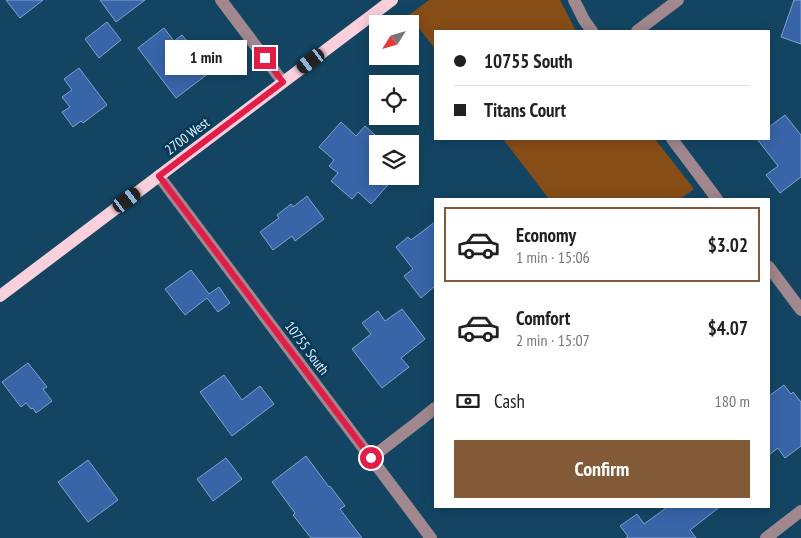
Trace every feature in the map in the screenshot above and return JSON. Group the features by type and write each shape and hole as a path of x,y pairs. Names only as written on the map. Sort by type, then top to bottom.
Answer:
{"main road":[{"name":"2700 West","path":"0,296 392,0"}],"street":[{"path":"222,0 283,82"},
{"path":"574,0 591,30"},
{"path":"638,30 678,0"},
{"path":"673,140 716,198"},
{"name":"10755 South","path":"159,176 431,538"},
{"path":"770,268 801,310"},
{"path":"371,458 434,409"},
{"path":"766,538 801,511"}],"shaded area":[{"path":"429,0 560,0 575,30 434,30 434,48 419,28 419,15 409,15"},
{"path":"504,140 656,140 694,189 681,198 548,198"}],"building":[{"path":"6,0 43,0 20,18"},
{"path":"100,0 145,0 116,22"},
{"path":"794,0 801,0 801,44 781,37"},
{"path":"107,22 121,40 99,58 85,39"},
{"path":"164,28 174,41 182,35 194,50 197,47 208,63 203,66 209,73 176,98 138,48"},
{"path":"79,68 107,105 83,123 81,121 73,127 62,112 70,107 62,97 72,90 64,79"},
{"path":"785,115 801,135 801,177 780,193 766,175 778,166 758,140 770,140 770,126"},
{"path":"341,122 356,136 365,126 375,135 369,135 369,185 388,185 371,204 358,192 352,199 331,181 338,173 329,166 334,160 319,147"},
{"path":"307,196 324,219 295,241 292,236 273,250 260,232 279,218 277,215 291,204 293,207"},
{"path":"434,223 434,287 421,298 404,276 413,269 396,247 408,237 411,240"},
{"path":"191,270 209,294 219,287 230,303 218,312 207,298 185,315 165,289"},
{"path":"402,309 425,339 401,358 409,367 382,388 352,349 371,334 362,323 378,311 385,321"},
{"path":"28,363 47,387 43,389 52,401 36,413 26,403 21,407 2,382"},
{"path":"224,375 242,400 260,386 274,404 232,436 200,392"},
{"path":"784,385 801,402 801,446 785,458 778,448 770,454 770,395"},
{"path":"306,456 345,506 340,509 362,538 311,538 293,515 295,513 272,482"},
{"path":"226,458 242,479 213,501 197,479"},
{"path":"88,460 118,500 88,522 58,482"},
{"path":"666,508 718,508 690,530 696,538 626,538 628,536 620,526 637,514 644,524"}],"route":[{"path":"265,58 283,82 159,176 371,458"}]}
